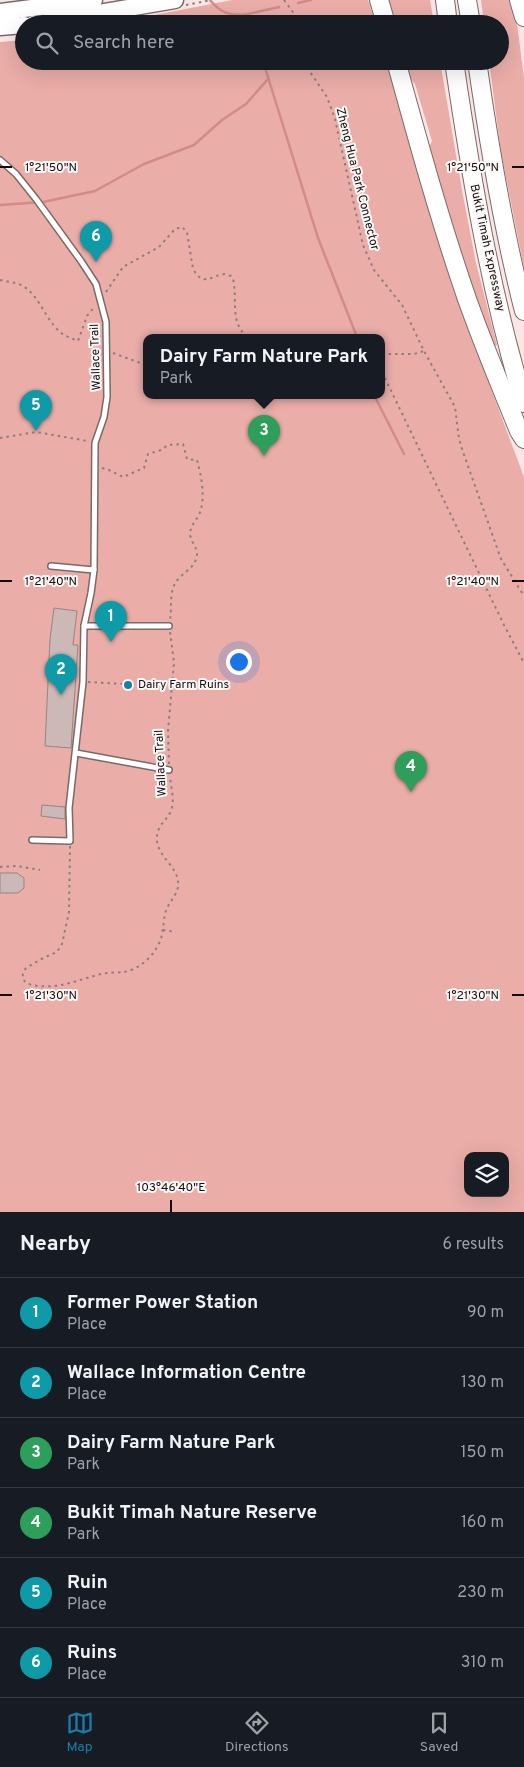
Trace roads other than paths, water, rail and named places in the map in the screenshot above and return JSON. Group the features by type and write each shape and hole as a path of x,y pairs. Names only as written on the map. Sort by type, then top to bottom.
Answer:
{"highway":[{"path":"379,0 383,15"},
{"path":"520,0 524,18"},
{"path":"399,70 442,221 468,300 496,376 524,439"},
{"name":"Bukit Timah Expressway","path":"455,70 480,224 524,403"},
{"name":"Bukit Timah Expressway","path":"477,70 496,188 510,259 524,311"}],"main road":[{"path":"0,12 94,0"},
{"path":"97,15 180,3"},
{"path":"0,27 15,26"}],"lane":[{"name":"Wallace Trail","path":"0,160 16,174 41,205 96,284 106,322 107,397 104,417 96,443 94,570 84,626 83,682 69,808 70,842 32,840"},
{"path":"51,566 94,570"},
{"path":"84,626 169,626"},
{"path":"76,753 169,770"}],"waterway":[{"path":"210,0 222,11 236,15"},
{"path":"298,3 311,0"},
{"path":"248,14 279,7"},
{"path":"236,15 248,15"},
{"path":"266,70 318,238 356,334"},
{"path":"0,205 43,202 95,191 144,164 194,145 222,120 246,104 268,79"},
{"path":"376,399 404,454"}],"place":[{"name":"Ruins","path":"96,262"},
{"name":"Ruin","path":"36,431"},
{"name":"Dairy Farm Nature Park","path":"264,456"},
{"name":"Former Power Station","path":"111,642"},
{"name":"Dairy Farm Ruins","path":"128,685"},
{"name":"Wallace Information Centre","path":"61,695"},
{"name":"Bukit Timah Nature Reserve","path":"411,792"}]}
